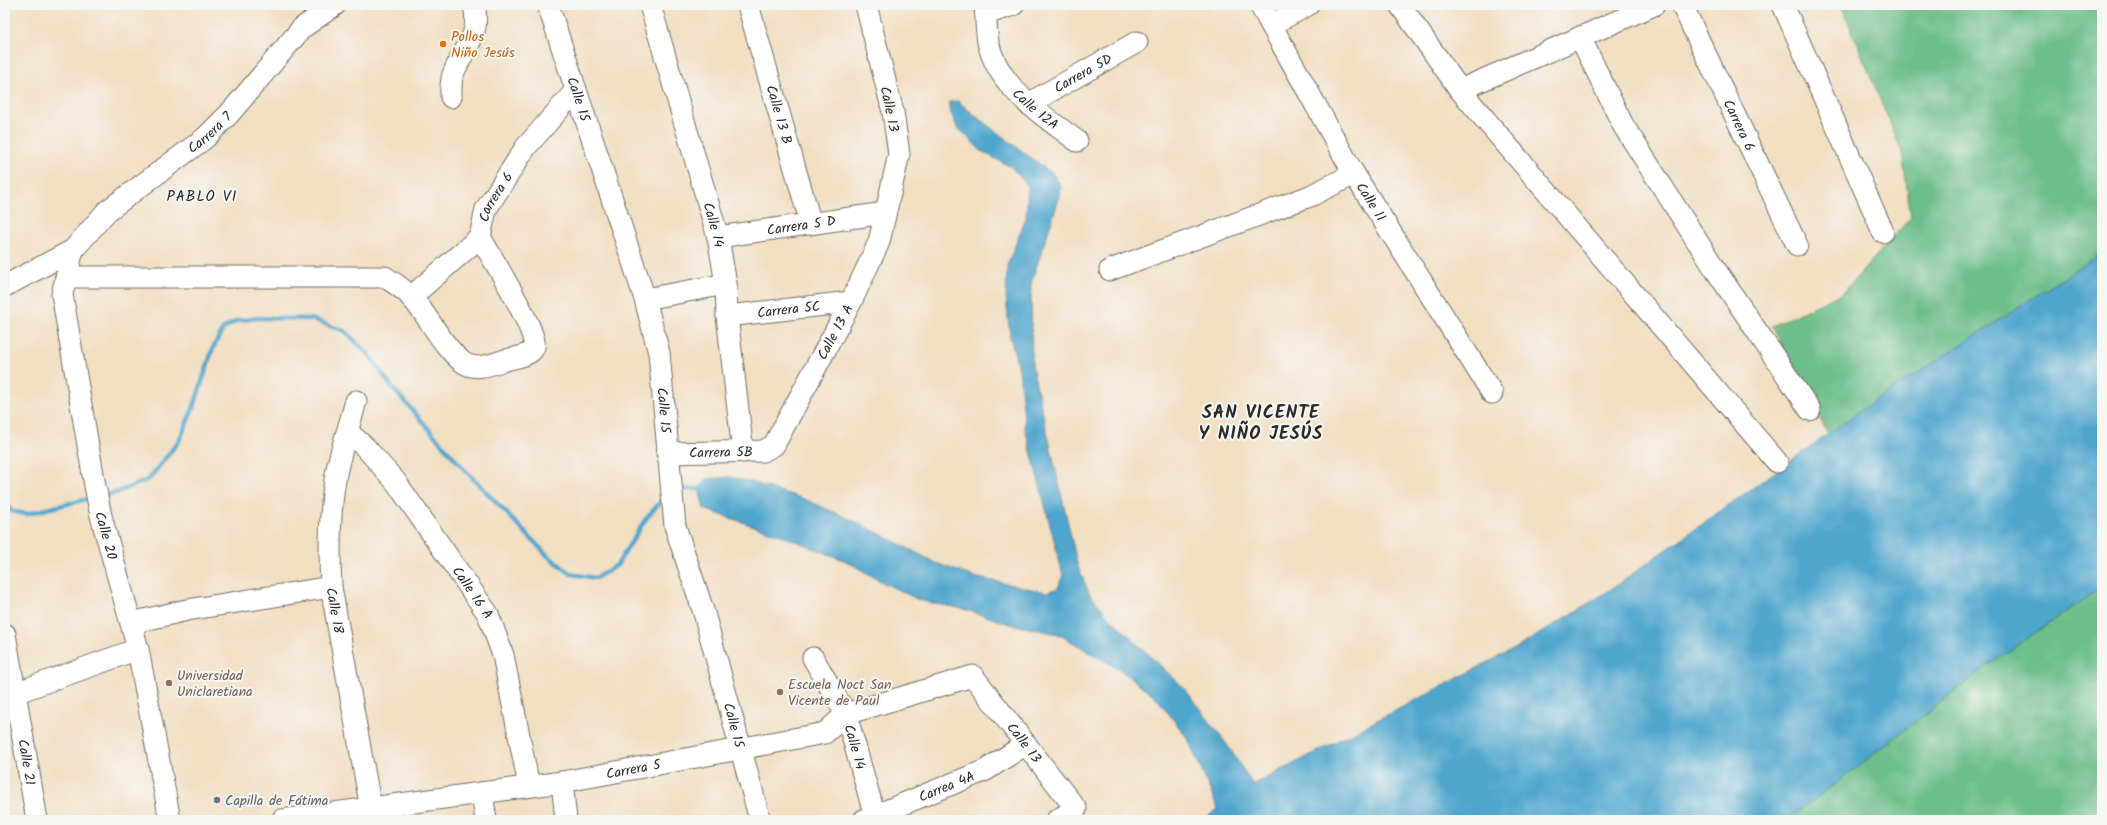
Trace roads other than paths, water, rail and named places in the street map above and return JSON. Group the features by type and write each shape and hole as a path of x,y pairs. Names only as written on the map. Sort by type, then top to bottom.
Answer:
{"street":[{"name":"Carrera 7","path":"74,250 107,211 205,138 230,113 302,28 335,5"},
{"path":"451,97 453,73 474,34 477,23 474,5"},
{"name":"Calle 15","path":"548,5 645,299 659,353 675,526 704,612 760,820"},
{"name":"Calle 14","path":"650,5 718,237 726,284 727,316 743,452"},
{"name":"Calle 13 B","path":"748,5 811,224"},
{"name":"Calle 13","path":"866,5 893,112 899,154 885,213"},
{"path":"985,10 1013,5"},
{"name":"Calle 11","path":"1260,5 1354,174 1492,393"},
{"path":"1271,25 1308,5"},
{"path":"1400,5 1460,90 1777,462"},
{"path":"1460,90 1654,5"},
{"name":"Carrera 6","path":"1682,5 1798,245"},
{"path":"1783,5 1883,232"},
{"name":"Calle 12A","path":"985,10 988,43 999,70 1016,92 1028,104 1077,141"},
{"path":"1580,37 1623,125 1715,269 1810,410"},
{"name":"Carrera 5D","path":"1028,104 1137,42"},
{"name":"Carrera 6","path":"411,297 480,237 486,209 526,147 576,90"},
{"path":"1110,270 1310,196 1354,174"},
{"name":"Carrera 5 D","path":"718,237 885,213"},
{"name":"Calle 13 A","path":"774,445 851,302 879,242 885,213"},
{"path":"66,277 385,277 411,297 457,357 470,366 481,367 532,351 535,346 533,334 506,282 480,237"},
{"name":"Calle 20","path":"74,250 62,294 101,516 138,649 170,820"},
{"path":"5,286 74,250"},
{"path":"645,299 726,284"},
{"name":"Carrera 5C","path":"727,316 851,302"},
{"name":"Calle 18","path":"356,401 338,469 330,525 331,587 372,813"},
{"name":"Calle 16 A","path":"348,432 365,447 396,482 488,614 503,655 529,786"},
{"name":"Carrera 5B","path":"669,462 743,452 763,451 774,445"},
{"path":"131,623 194,609 331,587"},
{"name":"Calle 21","path":"5,634 37,820"},
{"path":"15,693 138,649"},
{"name":"Calle 14","path":"813,658 846,714 871,819"},
{"name":"Calle 13","path":"973,676 1076,809 1057,820"},
{"name":"Carrera 5","path":"282,820 372,813 482,793 562,782 742,750 825,733 846,714 973,676"},
{"name":"Carrea 4A","path":"871,819 986,770 1026,744"},
{"path":"562,782 566,820"},
{"path":"482,793 486,820"}],"water":[{"path":"958,101 974,115 1054,175 1061,187 1060,196 1031,283 1032,366 1078,567 1089,593 1106,614 1185,689 1228,746 1253,785 1523,644 1610,590 1867,406 2102,253 2102,587 1984,668 1859,766 1786,820 1203,820 1218,809 1188,739 1156,697 1119,669 1058,634 1010,624 963,609 921,601 884,583 846,561 780,535 704,509 699,488 707,479 730,477 748,481 804,499 859,523 936,563 974,577 1046,592 1058,588 1063,575 1025,428 1019,369 1010,337 1006,297 1007,266 1026,218 1028,186 1011,167 981,151 957,127 949,109 949,102"}],"waterway":[{"path":"101,496 118,492 149,479 179,441 194,406 213,348 223,329 236,321 257,318 311,319 345,331 369,355 391,386 463,468 548,556 571,574 596,578 617,565 645,520 661,501 666,498"},
{"path":"678,492 684,489 704,489"},
{"path":"5,500 11,511 26,514 92,498"}],"place":[{"name":"Pollos Niño Jesús","path":"443,44"},
{"name":"Universidad Uniclaretiana","path":"169,683"},
{"name":"Escuela Noct San Vicente de Paul","path":"780,692"},
{"name":"Capilla de Fátima","path":"217,800"}],"district":[{"name":"PABLO VI","path":"202,196"},
{"name":"SAN VICENTE Y NIÑO JESÚS","path":"1261,422"}]}
